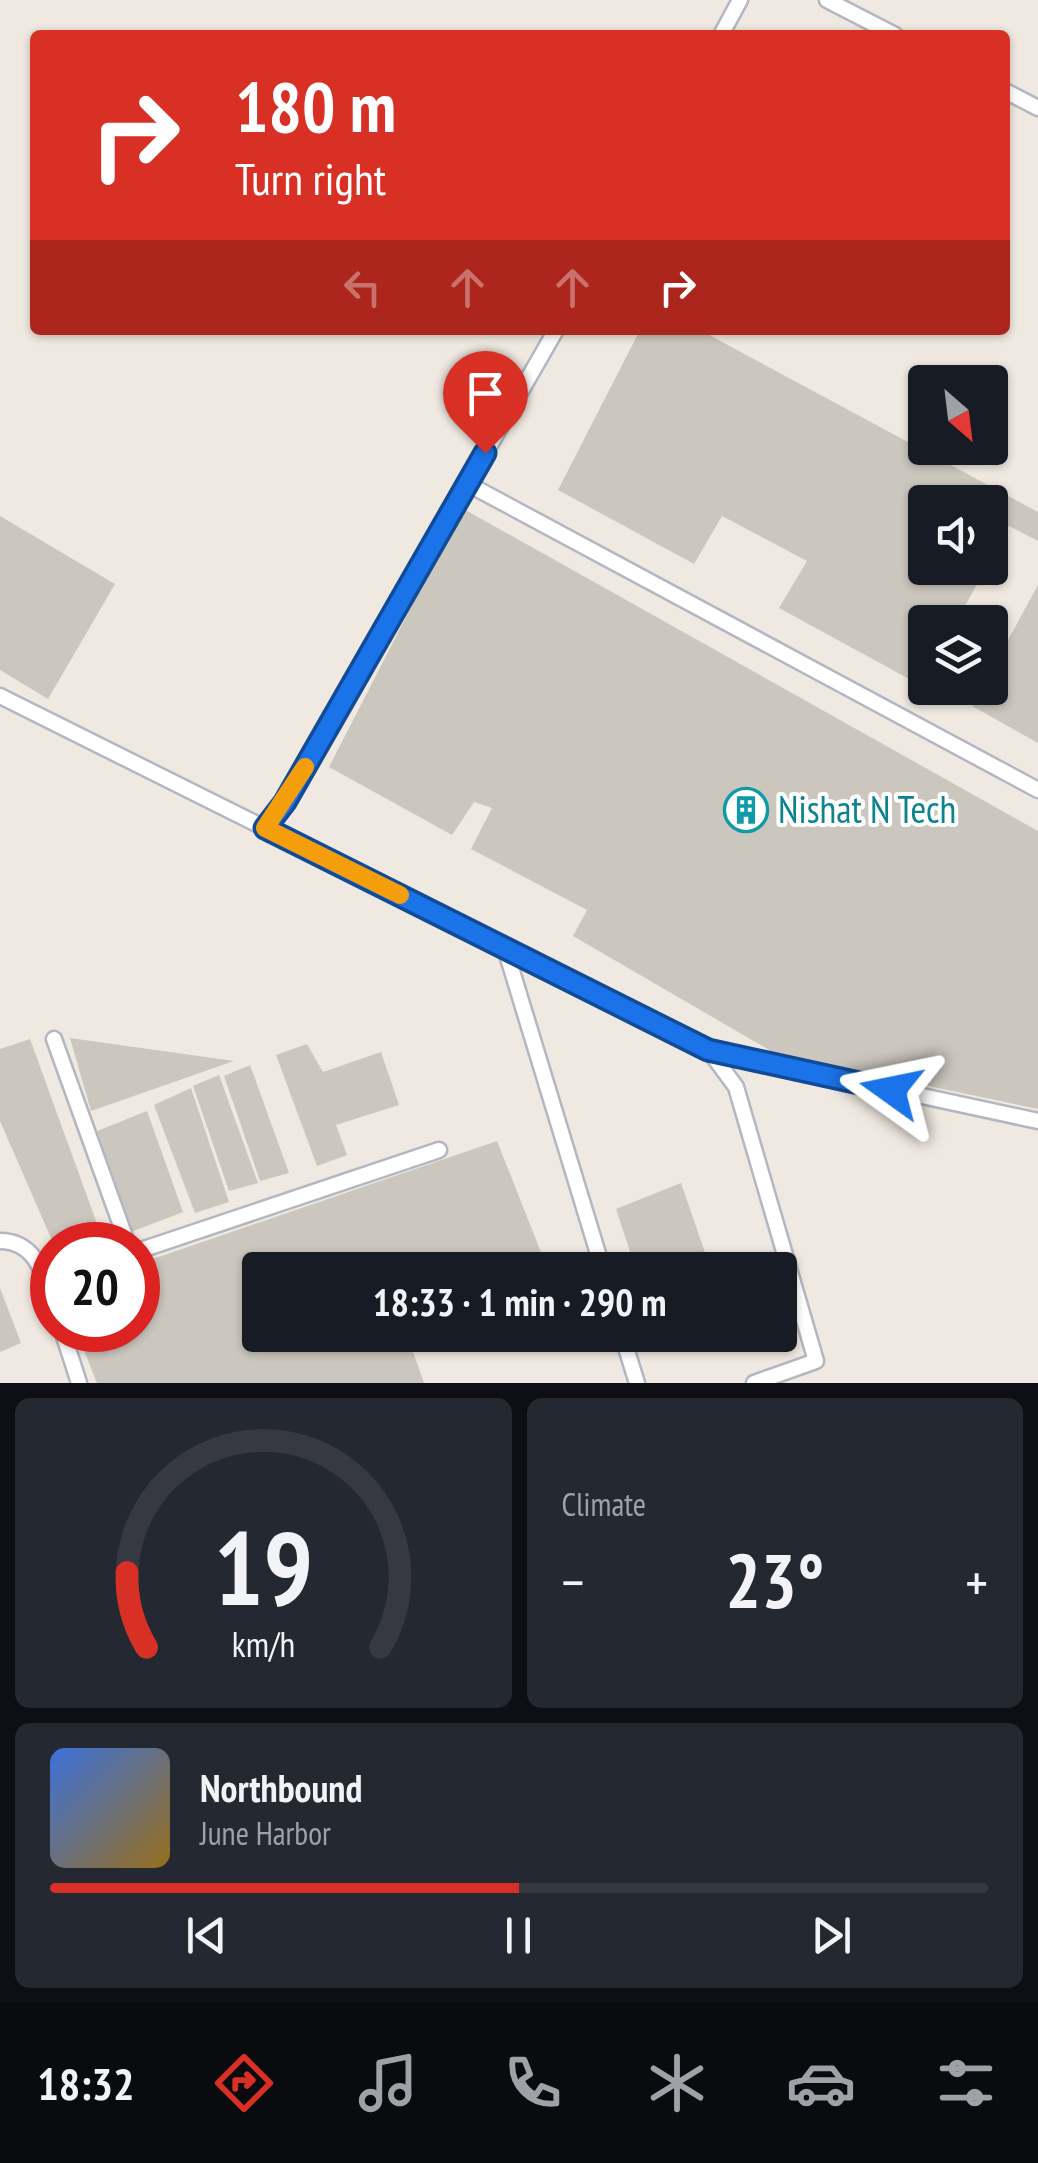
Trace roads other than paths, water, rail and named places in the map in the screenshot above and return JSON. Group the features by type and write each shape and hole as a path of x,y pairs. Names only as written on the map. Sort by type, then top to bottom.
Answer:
{"lane":[{"path":"723,30 740,0"},
{"path":"827,0 886,30"},
{"path":"1010,94 1038,108"},
{"path":"265,828 285,802 553,335"},
{"path":"468,484 1038,790"},
{"path":"0,696 708,1050 1038,1121"},
{"path":"505,948 597,1252"},
{"path":"54,1039 120,1222"},
{"path":"708,1050 736,1087 816,1361 754,1383"},
{"path":"160,1244 439,1150"},
{"path":"0,1241 17,1241 30,1250"},
{"path":"69,1352 79,1383"},
{"path":"627,1352 637,1383"}],"place":[{"name":"Nishat N Tech","path":"746,810"}]}
